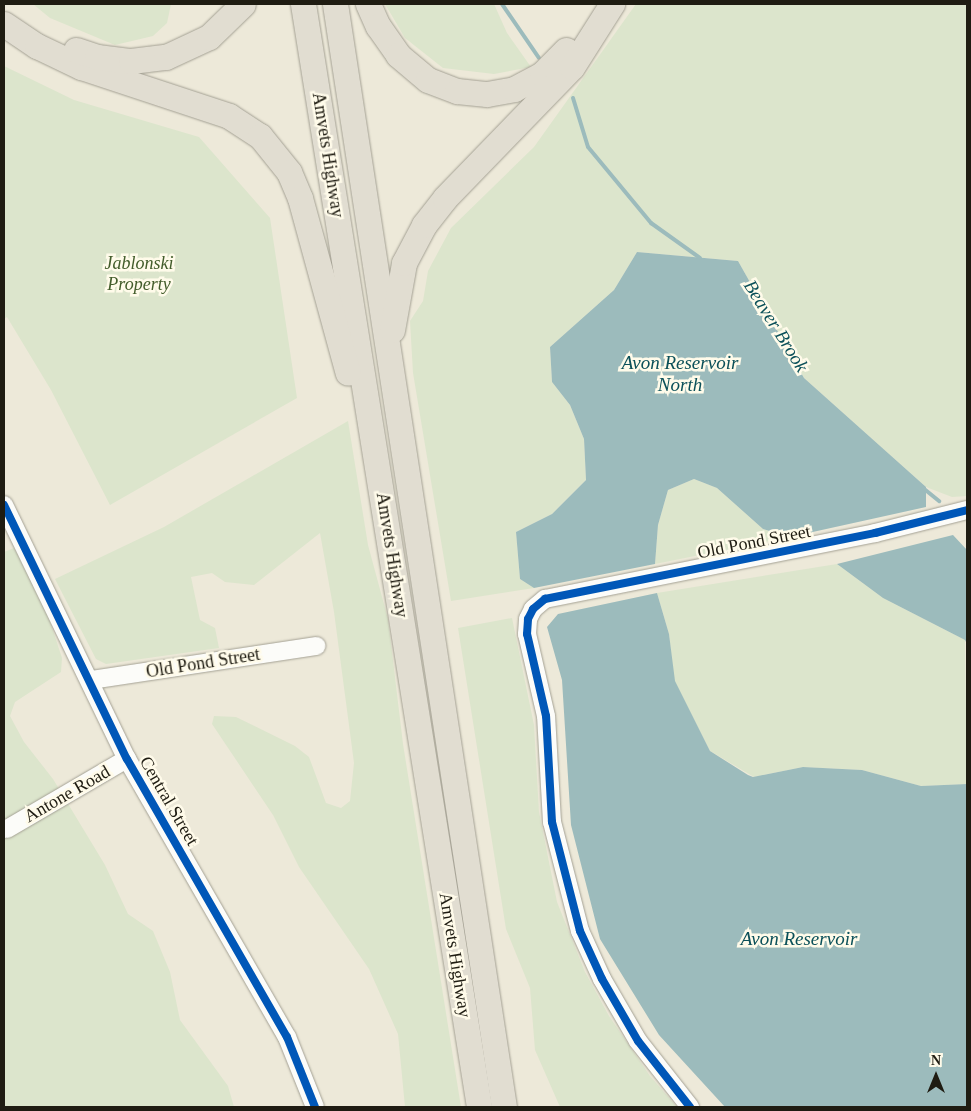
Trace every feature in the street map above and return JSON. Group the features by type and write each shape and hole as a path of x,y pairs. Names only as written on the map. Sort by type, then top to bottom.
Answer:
{"highway":[{"path":"4,7 68,47 97,57 131,61 166,57 197,45 220,29 243,4"},
{"name":"Amvets Highway","path":"303,4 374,437 479,1107"},
{"name":"Amvets Highway","path":"335,4 504,1107"},
{"path":"368,4 387,41 413,68 443,87 488,94 514,88 542,74 564,53 596,4"},
{"path":"388,352 401,273 424,225 446,198 572,67 612,4"},
{"path":"4,24 37,46 81,67 221,112 260,136 289,172 300,198 354,399 374,437"}],"street":[{"name":"Central Street","path":"4,505 11,538 91,680 127,759 273,1012 296,1056 315,1107"},
{"name":"Old Pond Street","path":"690,1107 646,1052 615,1003 580,931 568,891 552,822 546,716 527,634 533,609 545,599 931,521 967,510"},
{"path":"931,521 967,522"},
{"name":"Old Pond Street","path":"91,680 316,646"},
{"name":"Antone Road","path":"7,829 127,759"}],"green space":[{"path":"33,4 171,4 167,23 153,36 115,45 50,18"},
{"path":"385,4 494,4 507,33 531,67 494,74 443,68 405,38"},
{"path":"636,4 967,4 967,496 952,497 926,487 804,378 738,261 637,252 614,290 550,347 552,382 570,405 584,439 586,480 552,514 516,532 520,579 534,588 451,601 413,373 410,321 423,301 428,271 451,228 534,147"},
{"name":"Jablonski Property","path":"4,66 74,100 199,137 270,218 297,398 110,505 51,390 7,317 4,319"},
{"path":"348,421 368,545 388,619 403,744 461,1107 405,1107 398,1034 369,969 299,867 273,815 212,724 214,716 236,717 295,746 309,757 326,803 341,808 350,801 354,763 334,612 320,533 254,585 225,582 212,573 191,577 200,620 215,628 219,648 106,664 96,659 55,579 164,527"},
{"path":"694,479 717,488 763,529 790,537 655,564 658,525 668,490"},
{"path":"14,548 42,597 62,658 61,672 15,702 10,716 24,742 53,779 105,865 128,914 153,931 170,972 180,1020 228,1086 234,1107 4,1107 4,552"},
{"path":"837,564 883,598 965,640 967,784 921,786 862,770 803,767 754,777 710,751 674,681 669,634 657,593"},
{"path":"512,618 534,725 539,812 557,902 585,972 609,1016 650,1076 677,1107 560,1107 535,1050 530,988 506,929 458,628"}],"water":[{"name":"Avon Reservoir North","path":"637,252 738,261 804,378 926,487 926,507 790,537 763,529 717,488 694,479 668,490 658,525 655,564 534,588 520,579 516,532 552,514 586,480 584,439 570,405 552,382 550,347 614,290"},
{"path":"953,535 967,550 967,644 965,640 883,598 837,564"},
{"name":"Avon Reservoir","path":"657,593 669,634 675,681 710,751 748,775 753,777 803,767 862,770 921,786 967,784 967,1107 725,1107 659,1035 600,939 571,825 562,680 547,627 558,614"}],"waterway":[{"name":"Beaver Brook","path":"502,4 539,58"},
{"name":"Beaver Brook","path":"573,98 588,147 651,223 700,258"},
{"name":"Beaver Brook","path":"923,488 939,501"}],"cycle path":[{"path":"4,505 127,759 287,1037 315,1107"},
{"path":"690,1107 638,1041 602,979 580,931 552,822 546,716 527,634 528,619 533,609 545,599 875,533 967,510"}]}
